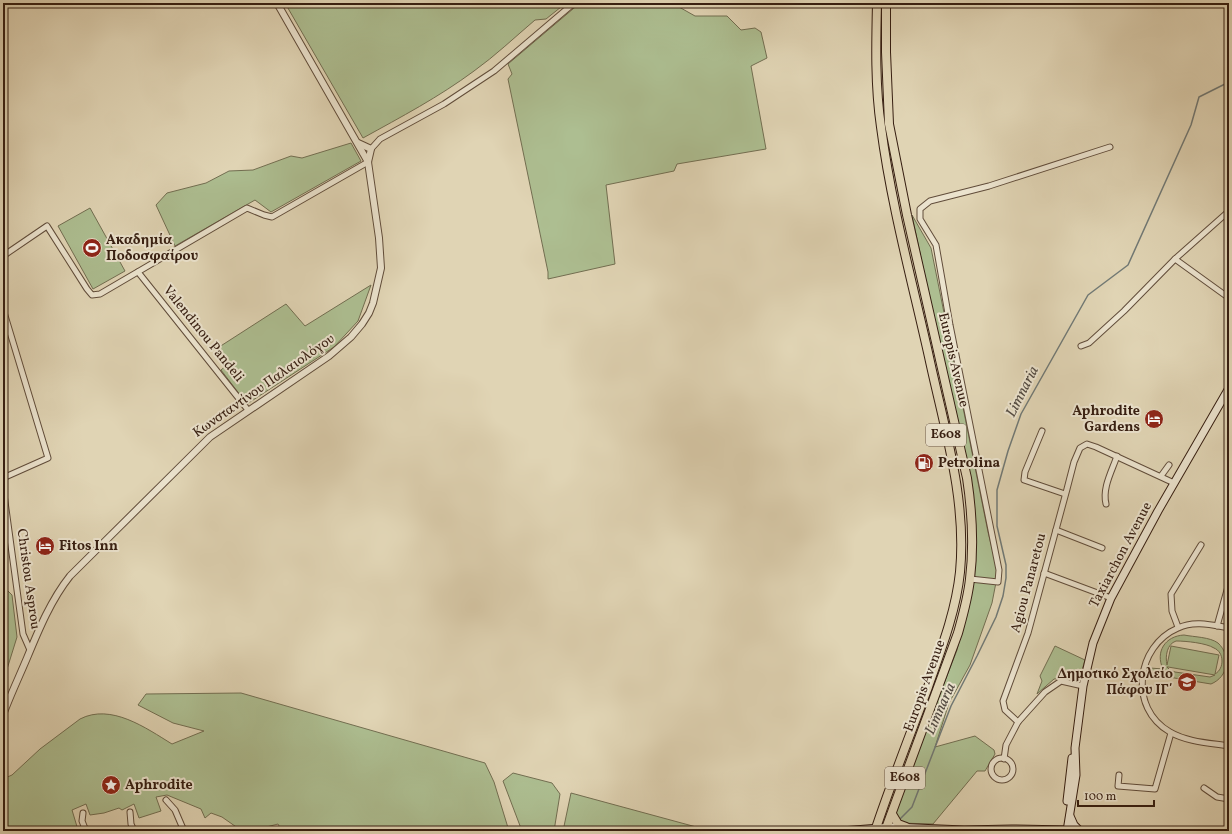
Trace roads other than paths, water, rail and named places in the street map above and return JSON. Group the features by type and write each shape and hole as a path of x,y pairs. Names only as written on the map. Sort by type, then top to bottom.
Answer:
{"highway":[{"name":"Europis Avenue","path":"875,830 943,646 953,608 960,572 961,539 960,511 954,472 897,216 884,148 877,87 877,3"},
{"name":"Europis Avenue","path":"885,829 892,814 958,633 967,601 970,579 970,514 967,478 907,215 889,124 886,52 886,3"},
{"path":"892,814 898,824 906,827"}],"main road":[{"name":"Taxiarchon Avenue","path":"1065,830 1072,762 1083,686 1093,643 1111,598 1174,483 1229,388"},
{"name":"Taxiarchon Avenue","path":"1065,830 1070,814 1076,775 1075,748"},
{"path":"1070,814 1074,825 1080,831"},
{"path":"842,831 906,827 956,830 1065,830"}],"street":[{"path":"278,3 368,162"},
{"path":"3,256 47,226 87,289 92,295 100,294 246,208 272,217 368,162 371,149 380,139 444,104 494,71 574,3"},
{"path":"358,143 371,149"},
{"path":"970,579 998,582 999,570 950,325 936,245 920,219 920,209 930,201 989,186 1110,147"},
{"name":"Κωνσταντίνου Παλαιολόγου","path":"3,713 53,601 70,576 197,448 218,430 330,356 351,337 369,313 379,280 381,255 368,162"},
{"path":"1081,346 1089,342 1124,311 1175,259 1229,211"},
{"path":"1175,259 1229,298"},
{"name":"Valendinou Pandeli","path":"138,272 248,410"},
{"path":"3,309 48,458 3,478"},
{"path":"1042,431 1025,472 1024,480 1065,494"},
{"name":"Agiou Panaretou","path":"1018,722 1005,710 1003,701 1028,633 1074,462 1080,448 1087,444 1117,456"},
{"path":"1106,504 1104,498 1105,491 1117,456 1174,483"},
{"path":"1160,476 1169,465"},
{"name":"Christou Asprou","path":"3,487 23,634 30,650"},
{"path":"1056,530 1102,548"},
{"path":"1178,627 1172,611 1171,594 1201,545"},
{"path":"1044,573 1111,598"},
{"path":"1217,626 1229,583"},
{"path":"1229,628 1200,623 1178,627 1164,636 1149,653 1141,681 1142,690 1149,711 1160,724 1171,733 1191,739 1229,746"},
{"path":"1004,759 1006,745 1018,722 1045,692 1062,681 1083,686"},
{"path":"1118,774 1118,786 1155,789 1171,733"},
{"path":"1004,759 1012,764 1013,771 1008,778 1000,779 993,775 992,767 996,760 1004,759"},
{"path":"1204,788 1217,797 1229,799"},
{"path":"166,800 175,810 184,831"},
{"path":"130,812 131,824 134,831"},
{"path":"83,813 82,821 86,831"},
{"path":"1065,830 1080,831"}],"waterway":[{"name":"Limnaria","path":"900,819 912,807 951,706 996,617 1003,596 1006,578 1006,565 997,526 997,490 1008,451 1021,414 1088,295 1128,265 1191,125 1199,97 1229,82"}],"place":[{"name":"Ακαδημία Ποδοσφαίρου","path":"92,248"},
{"name":"Aphrodite Gardens","path":"1154,419"},
{"name":"Petrolina","path":"924,463"},
{"name":"Fitos Inn","path":"45,546"},
{"name":"Δημοτικό Σχολείο Πάφου ΙΓ΄","path":"1187,682"},
{"name":"Aphrodite","path":"111,785"}]}
